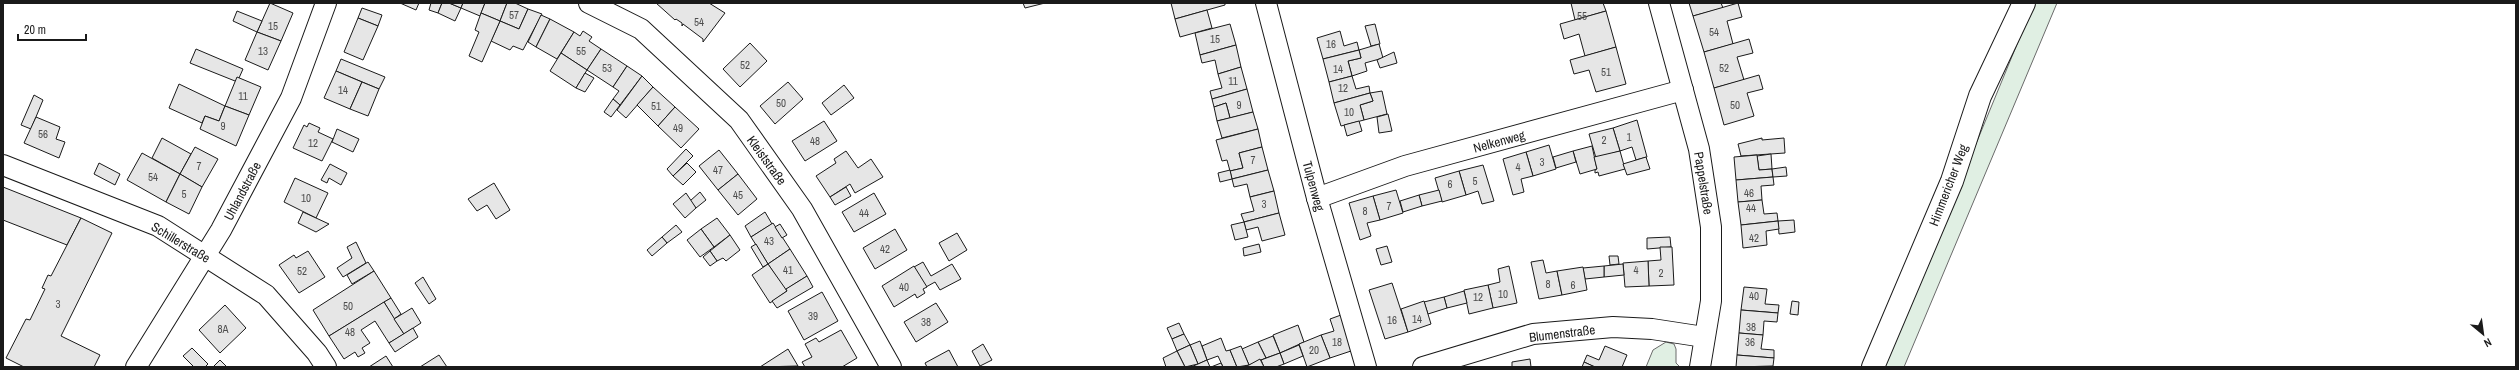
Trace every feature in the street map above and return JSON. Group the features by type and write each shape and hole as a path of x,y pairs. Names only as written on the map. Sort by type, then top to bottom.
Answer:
{"street":[{"name":"Uhlandstraße","path":"136,367 221,230 291,98 326,3"},
{"name":"Kleiststraße","path":"589,3 641,29 739,120 802,209 891,367"},
{"name":"Tulpenweg","path":"1266,3 1317,198 1366,367"},
{"name":"Pappelstraße","path":"1659,3 1699,149 1711,228 1711,300 1700,367"},
{"name":"Himmericher Weg","path":"1873,367 1952,181 1980,96 2024,3"},
{"name":"Nelkenweg","path":"1317,198 1405,166 1683,90"},
{"name":"Schillerstraße","path":"3,165 158,226 266,295 317,353 326,367"},
{"name":"Blumenstraße","path":"1423,367 1533,334 1614,327 1652,329 1704,337"}],"green space":[{"path":"2034,3 2057,3 1904,367 1884,367"},
{"path":"1666,342 1674,344 1676,349 1676,363 1680,367 1646,367 1653,350"}],"building":[{"path":"270,3 293,13 281,41 257,32"},
{"path":"400,3 419,3 416,10"},
{"path":"431,3 442,3 438,13 429,10"},
{"path":"442,3 449,3 461,8 455,21 438,13"},
{"path":"449,3 463,3 461,8"},
{"path":"463,3 485,3 480,16 461,8"},
{"path":"485,3 507,3 500,21 481,13"},
{"path":"507,3 515,3 528,9 519,29 500,21"},
{"path":"656,3 709,3 725,13 703,42 703,39 683,24 682,26 682,23 676,19 675,20"},
{"path":"1023,3 1045,3 1025,8"},
{"path":"1171,3 1225,3 1225,5 1175,19"},
{"path":"1571,3 1603,3 1606,11 1575,20"},
{"path":"1689,3 1721,3 1723,8 1693,16"},
{"path":"1738,3 1742,17 1727,21 1733,44 1704,52 1693,16"},
{"path":"362,8 382,15 378,26 358,18"},
{"path":"528,9 542,14 523,50 513,46 510,50 491,41 500,21 519,29"},
{"path":"1207,10 1212,28 1180,37 1175,19"},
{"path":"237,11 262,21 257,32 233,21"},
{"path":"1606,11 1616,47 1585,56 1579,34 1564,39 1560,24"},
{"path":"481,13 500,21 482,62 469,56 479,32 475,30"},
{"path":"541,15 550,19 536,47 528,42"},
{"path":"358,18 378,26 363,60 344,52"},
{"path":"550,19 574,32 557,59 536,47"},
{"path":"1230,24 1236,45 1200,55 1195,33"},
{"path":"1375,24 1380,44 1371,46 1365,26"},
{"path":"583,31 592,37 589,41 601,49 587,70 561,53 574,32 580,36"},
{"path":"1340,31 1344,46 1357,42 1359,50 1323,59 1317,38"},
{"path":"257,32 281,41 268,70 245,60"},
{"path":"1749,39 1753,53 1737,57 1744,80 1714,88 1704,52"},
{"path":"750,43 767,61 740,87 723,69"},
{"path":"1379,44 1383,58 1365,63 1367,71 1352,76 1348,61 1361,58 1359,50"},
{"path":"1236,45 1241,67 1218,74 1215,60 1202,63 1200,55"},
{"path":"1616,47 1626,84 1596,92 1589,70 1574,74 1570,60"},
{"path":"196,49 243,69 239,78 235,81 190,63"},
{"path":"601,49 627,66 613,87 587,70"},
{"path":"1359,50 1361,58 1348,61 1352,76 1329,82 1323,59"},
{"path":"1394,52 1397,63 1380,68 1377,60"},
{"path":"561,53 587,70 576,88 550,71"},
{"path":"341,59 385,77 379,89 336,71"},
{"path":"627,66 642,76 620,105 613,99 619,91 613,87"},
{"path":"1241,67 1247,89 1212,99 1210,91 1222,88 1218,74"},
{"path":"336,71 362,82 350,109 324,98"},
{"path":"585,73 594,78 585,92 576,88"},
{"path":"1759,75 1763,89 1747,93 1754,116 1724,125 1714,88"},
{"path":"642,76 653,87 626,118 617,110"},
{"path":"1352,76 1356,89 1369,86 1370,93 1334,103 1329,82"},
{"path":"237,77 261,87 249,115 225,106"},
{"path":"362,82 379,89 368,116 350,109"},
{"path":"788,82 803,99 775,124 760,106"},
{"path":"179,84 225,106 219,121 205,116 202,123 169,108"},
{"path":"844,85 854,98 831,115 822,103"},
{"path":"653,87 675,107 658,126 637,105"},
{"path":"1247,89 1253,112 1230,118 1226,103 1214,107 1212,99"},
{"path":"1382,91 1387,114 1364,120 1360,105 1373,101 1370,93"},
{"path":"1370,93 1373,101 1360,105 1364,120 1341,126 1334,103"},
{"path":"34,95 43,100 31,129 21,125"},
{"path":"613,99 620,105 611,117 604,112"},
{"path":"1226,103 1230,118 1217,121 1214,107"},
{"path":"225,106 249,115 236,146 200,129 205,116 219,121"},
{"path":"675,107 699,129 681,148 658,126"},
{"path":"1253,112 1258,129 1222,138 1217,121"},
{"path":"1388,114 1392,131 1379,133 1377,117"},
{"path":"36,117 60,127 56,139 65,142 59,158 24,143"},
{"path":"1637,120 1647,157 1636,160 1632,147 1620,151 1613,128"},
{"path":"824,121 837,141 805,161 792,141"},
{"path":"1359,121 1362,131 1347,136 1344,125"},
{"path":"309,123 320,128 318,132 333,139 322,161 293,148 304,125 307,127"},
{"path":"1613,128 1620,151 1596,158 1589,134"},
{"path":"337,129 359,139 353,152 332,142"},
{"path":"1258,129 1262,147 1239,153 1243,168 1230,171 1227,160 1222,161 1216,140"},
{"path":"162,138 191,154 180,174 152,158"},
{"path":"1762,138 1762,140 1784,138 1785,153 1741,156 1738,144"},
{"path":"1549,145 1556,169 1533,176 1526,152"},
{"path":"1592,146 1597,169 1580,174 1573,151"},
{"path":"195,147 218,159 202,187 180,174"},
{"path":"1262,147 1268,170 1232,179 1230,171 1243,168 1239,153"},
{"path":"686,149 693,156 673,176 667,169"},
{"path":"719,150 738,174 718,190 699,166"},
{"path":"846,151 858,168 871,159 883,177 855,193 850,184 830,197 816,176 836,163 834,159"},
{"path":"1573,151 1576,162 1556,168 1553,157"},
{"path":"1620,151 1625,169 1599,176 1598,172 1595,173 1595,170 1597,169 1594,157"},
{"path":"1526,152 1533,176 1521,179 1524,192 1513,195 1503,159"},
{"path":"142,153 180,174 166,202 127,180"},
{"path":"1771,154 1772,169 1759,170 1757,156"},
{"path":"1757,155 1759,170 1772,169 1773,177 1736,180 1734,157"},
{"path":"1646,157 1650,169 1627,175 1623,164"},
{"path":"99,163 120,174 115,185 94,174"},
{"path":"687,163 696,172 683,185 673,176"},
{"path":"330,164 347,173 341,185 329,178 327,183 321,180"},
{"path":"1483,165 1494,201 1482,204 1478,191 1466,195 1459,171"},
{"path":"1786,167 1787,176 1773,177 1772,169"},
{"path":"1230,170 1232,179 1220,182 1218,173"},
{"path":"1268,170 1274,191 1250,197 1247,184 1234,187 1232,179"},
{"path":"1459,171 1466,195 1442,202 1435,178"},
{"path":"180,174 202,187 189,214 166,202"},
{"path":"738,174 757,199 738,215 718,190"},
{"path":"1773,177 1774,185 1761,186 1762,200 1738,202 1736,180"},
{"path":"295,178 328,193 316,218 284,202"},
{"path":"494,183 510,210 496,219 487,205 477,211 468,199"},
{"path":"3,187 81,218 67,245 3,220"},
{"path":"846,187 851,196 835,205 830,197"},
{"path":"1396,190 1403,213 1380,220 1373,196"},
{"path":"1439,190 1442,201 1422,206 1419,195"},
{"path":"1274,191 1279,213 1244,222 1241,214 1254,211 1250,197"},
{"path":"700,192 706,200 696,208 690,201"},
{"path":"686,193 696,208 685,218 673,204"},
{"path":"874,193 886,214 854,232 842,212"},
{"path":"1419,195 1422,206 1403,212 1400,201"},
{"path":"1373,196 1380,220 1367,223 1371,236 1360,240 1349,203"},
{"path":"1762,200 1764,214 1777,213 1778,221 1741,225 1738,202"},
{"path":"303,212 329,224 316,232 298,223"},
{"path":"765,212 772,224 751,237 745,226"},
{"path":"1279,213 1285,235 1262,241 1258,227 1246,230 1244,222"},
{"path":"81,218 112,233 61,336 100,355 94,367 24,367 6,358 26,319 30,320 45,289 42,288 48,275 51,276"},
{"path":"717,218 730,235 714,247 701,229"},
{"path":"1794,220 1795,232 1779,234 1778,221"},
{"path":"1778,221 1779,229 1766,231 1767,245 1743,248 1741,225"},
{"path":"1244,222 1248,237 1235,240 1231,225"},
{"path":"773,223 790,249 768,264 751,237"},
{"path":"780,224 787,235 782,238 775,227"},
{"path":"676,225 682,232 667,243 662,237"},
{"path":"701,229 714,247 700,257 687,240"},
{"path":"895,229 907,250 875,269 863,248"},
{"path":"957,233 967,250 949,261 939,243"},
{"path":"730,235 740,250 726,261 723,258 717,261 710,251"},
{"path":"662,237 667,243 652,256 647,250"},
{"path":"1670,237 1671,247 1647,249 1647,238"},
{"path":"356,242 366,263 343,277 337,268 352,258 347,247"},
{"path":"756,244 768,264 763,267 751,247"},
{"path":"1259,244 1261,252 1244,256 1243,248"},
{"path":"1387,246 1392,262 1381,265 1376,249"},
{"path":"1660,247 1672,247 1674,285 1649,286 1648,261 1661,260"},
{"path":"790,249 807,276 785,290 768,264"},
{"path":"308,251 325,277 299,293 279,265 294,255 296,258"},
{"path":"710,251 717,261 710,266 703,257"},
{"path":"1609,256 1618,256 1619,264 1610,265"},
{"path":"1543,260 1546,273 1557,271 1562,295 1539,299 1531,262"},
{"path":"1648,261 1649,286 1625,287 1623,263"},
{"path":"368,262 374,271 352,284 347,275"},
{"path":"923,262 931,276 952,264 961,279 940,290 935,282 926,287 914,267"},
{"path":"768,264 787,291 770,303 752,275"},
{"path":"1623,264 1624,275 1604,277 1604,266"},
{"path":"914,266 927,287 923,289 925,293 917,298 915,294 894,307 882,286"},
{"path":"1509,266 1517,303 1493,308 1488,285 1500,282 1498,269"},
{"path":"1604,266 1604,277 1585,279 1583,268"},
{"path":"1583,267 1587,290 1562,295 1557,271"},
{"path":"374,271 391,298 329,336 313,310"},
{"path":"807,276 813,287 777,308 772,301 787,291 786,289"},
{"path":"423,277 436,299 429,304 415,283"},
{"path":"1392,283 1408,332 1385,339 1369,290"},
{"path":"1488,285 1493,308 1469,314 1464,290"},
{"path":"1744,287 1767,289 1765,304 1779,305 1778,313 1741,310"},
{"path":"1464,291 1467,303 1447,308 1444,297"},
{"path":"822,292 838,321 804,340 788,311"},
{"path":"1444,297 1447,308 1428,314 1424,302"},
{"path":"391,298 401,314 394,319 384,302"},
{"path":"1424,301 1431,324 1408,332 1401,309"},
{"path":"1792,301 1799,302 1798,315 1790,314"},
{"path":"384,302 404,334 389,343 375,321 361,330 370,343 362,348 365,353 358,357 355,352 344,359 329,336"},
{"path":"936,303 948,322 916,342 904,322"},
{"path":"225,305 246,328 220,353 199,330"},
{"path":"412,308 421,323 404,334 394,319"},
{"path":"1741,310 1778,313 1777,322 1764,321 1763,335 1739,333"},
{"path":"1341,315 1354,350 1330,358 1321,335 1334,331 1330,319"},
{"path":"1179,323 1184,334 1172,339 1167,328"},
{"path":"1298,325 1304,342 1280,353 1273,335"},
{"path":"413,328 418,337 395,352 389,343"},
{"path":"841,330 857,358 842,367 805,367 802,362 812,357 805,344 816,338 819,342"},
{"path":"1739,333 1763,335 1761,349 1774,350 1774,358 1737,355"},
{"path":"1184,334 1190,345 1177,351 1172,339"},
{"path":"1321,335 1330,358 1307,367 1299,344"},
{"path":"1273,336 1280,353 1266,358 1258,342"},
{"path":"1221,338 1226,351 1230,350 1237,367 1223,367 1218,356 1207,360 1202,346"},
{"path":"1200,341 1207,360 1198,364 1190,345"},
{"path":"1258,342 1266,358 1249,365 1242,349"},
{"path":"983,344 992,360 980,366 972,351"},
{"path":"1190,345 1198,364 1185,367 1177,351"},
{"path":"1299,345 1303,356 1284,364 1280,353"},
{"path":"1241,346 1249,365 1237,367 1230,350"},
{"path":"1605,346 1627,355 1622,367 1595,367 1584,362 1587,355 1599,360"},
{"path":"192,348 208,364 205,367 194,367 183,356"},
{"path":"788,349 798,366 760,367"},
{"path":"949,350 958,367 927,367 925,363"},
{"path":"1177,351 1185,367 1166,367 1163,358"},
{"path":"1280,353 1284,364 1276,367 1264,367 1261,360"},
{"path":"439,355 447,367 420,367"},
{"path":"1737,355 1774,358 1773,366 1736,367"},
{"path":"386,356 393,367 369,367"},
{"path":"1260,359 1264,367 1244,367 1249,365"},
{"path":"1530,359 1531,367 1512,367 1512,362"},
{"path":"220,360 227,367 213,367"},
{"path":"1207,360 1210,367 1191,367 1198,364"},
{"path":"1584,362 1595,367 1582,367"},
{"path":"1221,363 1223,367 1211,367"}]}
